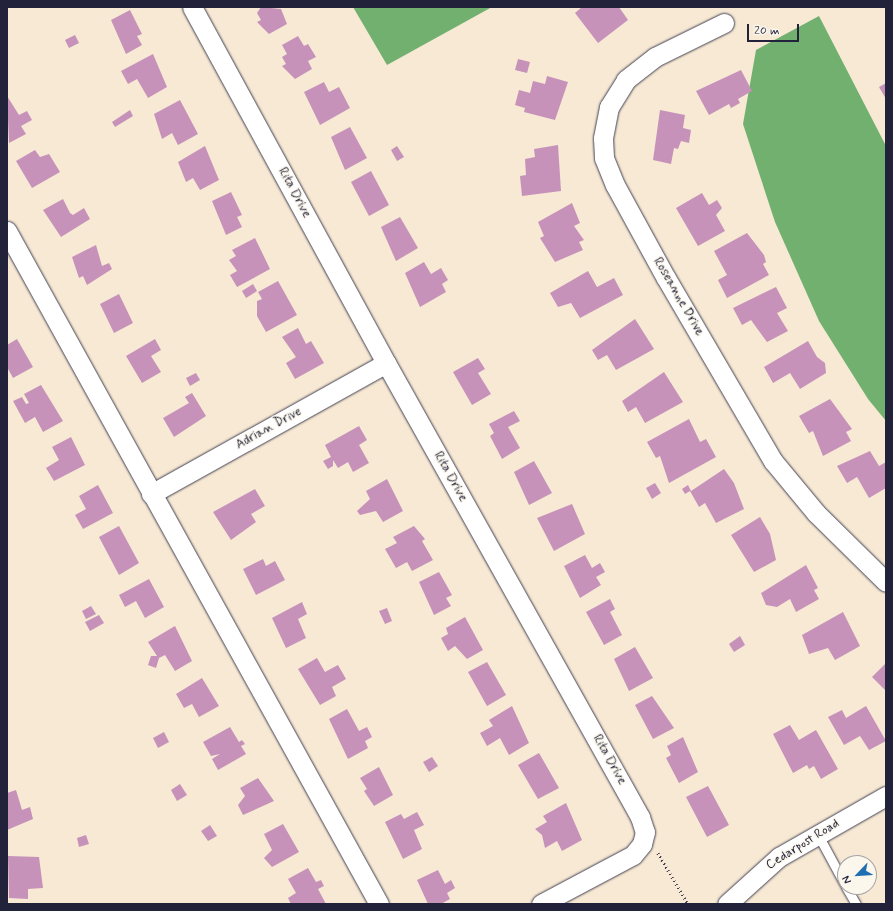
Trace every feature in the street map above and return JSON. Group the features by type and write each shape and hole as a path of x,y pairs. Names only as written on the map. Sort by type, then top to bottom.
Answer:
{"street":[{"name":"Rita Drive","path":"192,7 386,363 637,810 645,832"},
{"name":"Roseanne Drive","path":"724,23 655,56 626,80 609,107 603,138 604,158 666,278 773,461 816,513 886,582"},
{"path":"7,230 378,904"},
{"name":"Adrian Drive","path":"152,494 386,363"},
{"name":"Cedarpost Road","path":"727,904 779,857 817,833 886,796"},
{"path":"541,904 633,854 642,844 645,832"}],"lane":[{"path":"817,833 837,870"},
{"path":"851,895 856,904"}],"path":[{"path":"645,832 688,904"}],"green space":[{"path":"353,7 492,7 387,65"},
{"path":"819,16 886,146 886,421 868,399 819,321 775,222 743,124 756,50"}],"building":[{"path":"261,7 281,9 287,24 269,34 257,22 261,20 257,13"},
{"path":"582,7 619,7 628,20 598,43 575,13"},
{"path":"130,10 142,34 137,36 142,45 126,54 111,20"},
{"path":"75,35 79,43 69,48 65,40"},
{"path":"298,36 304,46 308,44 316,57 308,61 312,69 295,79 282,66 286,64 282,57 287,54 282,45"},
{"path":"153,54 167,87 148,98 137,79 128,84 121,71"},
{"path":"518,59 530,62 527,73 515,70"},
{"path":"741,70 752,91 738,99 740,103 731,108 729,104 709,115 696,91"},
{"path":"547,76 568,82 555,120 524,112 525,108 515,105 519,90 530,93 533,81 545,84"},
{"path":"324,82 329,92 339,87 350,108 320,125 304,92"},
{"path":"886,83 886,99 879,87"},
{"path":"7,96 19,115 27,111 32,120 21,126 26,134 9,143"},
{"path":"180,100 198,134 178,145 172,133 162,139 154,114"},
{"path":"130,110 133,116 115,127 112,122"},
{"path":"660,110 685,115 683,128 691,130 689,143 681,141 678,149 674,148 671,164 653,160"},
{"path":"350,127 367,158 345,170 331,137"},
{"path":"558,145 561,191 522,196 520,176 526,175 525,159 535,157 534,149"},
{"path":"205,146 219,180 200,190 193,178 186,182 178,162"},
{"path":"397,146 404,157 397,161 391,150"},
{"path":"35,150 40,157 49,154 60,172 32,188 16,161"},
{"path":"371,171 389,205 369,216 351,182"},
{"path":"231,192 242,215 237,217 242,227 226,235 212,201"},
{"path":"702,193 709,205 717,200 722,208 716,215 725,231 698,246 676,208"},
{"path":"63,199 70,213 73,215 84,208 90,219 61,237 43,210"},
{"path":"572,203 580,223 574,226 584,240 579,242 583,250 555,262 540,238 544,236 538,222"},
{"path":"400,217 418,248 396,261 381,227"},
{"path":"747,233 764,255 766,262 763,264 769,275 727,298 718,280 727,275 714,251"},
{"path":"255,238 270,269 237,287 230,275 237,271 229,260 236,256 232,250"},
{"path":"96,245 102,266 109,263 112,269 87,285 83,276 79,278 72,257"},
{"path":"424,262 431,274 441,268 448,280 442,284 446,292 420,307 405,273"},
{"path":"588,271 597,287 614,278 623,295 580,318 571,303 558,307 550,293"},
{"path":"278,281 297,315 266,332 257,316 257,301 262,299 258,292"},
{"path":"253,284 257,291 246,298 242,291"},
{"path":"776,287 787,308 777,313 788,331 767,342 751,320 742,325 733,308"},
{"path":"119,294 133,323 114,333 100,304"},
{"path":"635,319 654,349 616,370 607,355 598,360 592,350"},
{"path":"298,328 306,344 311,341 324,363 295,379 286,363 296,357 282,337"},
{"path":"17,339 33,367 13,378 7,367 7,345"},
{"path":"155,339 161,350 151,356 161,372 142,383 126,356"},
{"path":"808,341 817,357 825,363 826,373 800,389 790,373 773,383 764,367"},
{"path":"478,358 485,369 478,373 491,394 472,405 453,372"},
{"path":"664,372 683,402 645,423 636,407 628,412 622,401"},
{"path":"196,373 200,380 190,386 186,378"},
{"path":"41,385 63,421 43,432 35,417 25,423 13,401 22,397 26,404 29,403 24,394"},
{"path":"192,393 206,416 174,437 163,418 189,403 185,397"},
{"path":"830,399 852,429 846,432 851,441 823,456 813,431 809,433 799,416"},
{"path":"514,411 520,421 508,427 520,448 502,459 490,436 494,433 489,424"},
{"path":"689,419 700,442 706,439 716,457 669,483 660,456 656,458 647,442"},
{"path":"359,426 367,440 359,445 369,463 353,472 348,462 338,468 333,460 333,466 328,469 323,461 331,457 325,445"},
{"path":"71,437 85,465 54,481 46,468 59,460 52,447"},
{"path":"870,451 879,466 886,462 886,488 869,498 857,477 847,483 837,466"},
{"path":"534,461 552,493 529,505 514,472"},
{"path":"724,469 734,483 744,509 716,523 705,503 699,507 690,491 685,494 682,489 688,485 691,491"},
{"path":"387,479 403,511 383,522 376,511 360,515 357,511 370,499 366,491"},
{"path":"655,483 661,493 652,499 646,488"},
{"path":"98,485 113,513 83,529 75,515 86,509 79,496"},
{"path":"255,489 265,506 251,514 256,522 231,540 213,512"},
{"path":"572,504 585,534 554,551 537,518"},
{"path":"760,517 770,534 776,560 754,572 731,535"},
{"path":"119,526 139,563 119,575 99,537"},
{"path":"414,526 425,539 422,541 433,560 412,571 407,562 396,568 385,549 397,543 393,537"},
{"path":"585,555 592,568 600,563 605,572 596,577 601,585 580,598 564,566"},
{"path":"263,559 266,566 275,561 285,580 256,595 243,569"},
{"path":"806,565 818,588 814,590 819,599 796,612 790,599 777,607 766,605 761,593"},
{"path":"439,572 452,595 446,598 451,606 434,615 419,582"},
{"path":"149,579 164,607 145,618 136,601 125,607 119,595"},
{"path":"610,599 615,609 610,612 622,635 604,645 586,612"},
{"path":"302,602 307,614 298,619 306,638 286,648 272,618"},
{"path":"91,606 96,614 86,619 82,611"},
{"path":"387,608 392,621 385,624 379,611"},
{"path":"843,612 860,646 835,660 828,648 809,654 802,635"},
{"path":"99,615 104,623 90,631 85,622"},
{"path":"465,617 483,650 467,659 455,646 448,651 441,638 448,634 446,628"},
{"path":"175,626 192,661 175,671 165,655 159,658 156,668 148,665 151,656 157,656 148,642"},
{"path":"740,636 745,645 734,652 729,644"},
{"path":"635,647 653,678 629,691 614,659"},
{"path":"317,658 325,672 338,665 346,679 332,687 336,696 320,705 298,669"},
{"path":"487,662 506,695 487,706 468,672"},
{"path":"886,663 886,691 872,677"},
{"path":"202,678 219,706 199,717 192,704 184,708 176,694"},
{"path":"652,696 674,728 653,739 635,705"},
{"path":"512,706 529,743 509,755 500,738 487,746 480,733 493,726 489,720"},
{"path":"866,706 886,741 869,750 860,736 844,745 828,717 842,710 846,718"},
{"path":"347,709 359,731 367,727 372,737 365,741 368,748 348,759 329,719"},
{"path":"790,725 799,740 816,730 838,769 821,779 814,766 809,769 807,765 793,773 773,734"},
{"path":"230,727 239,742 242,740 245,744 241,746 246,754 218,770 212,759 220,754 211,756 203,742"},
{"path":"164,732 169,742 158,748 153,738"},
{"path":"683,737 698,772 679,783 666,758 671,755 667,746"},
{"path":"539,753 559,788 538,799 518,765"},
{"path":"432,757 438,766 429,772 423,762"},
{"path":"379,767 393,795 374,806 364,791 367,789 360,778"},
{"path":"258,778 274,801 243,815 238,805 245,796 240,788"},
{"path":"180,784 187,795 177,801 171,790"},
{"path":"708,786 729,825 707,837 686,797"},
{"path":"16,790 22,810 30,807 33,819 7,830 7,793"},
{"path":"566,803 582,840 562,851 557,841 545,848 542,835 535,829 547,822 543,816"},
{"path":"417,812 424,825 414,830 422,849 403,859 385,822 401,814 404,819"},
{"path":"283,824 299,852 272,867 264,858 272,850 264,834"},
{"path":"210,825 217,836 208,841 201,831"},
{"path":"86,835 89,844 79,847 77,838"},
{"path":"8,856 39,857 43,888 28,889 28,899 9,898"},
{"path":"308,868 316,882 321,880 324,886 318,889 326,904 291,904 288,898 296,893 288,879"},
{"path":"438,870 445,884 451,880 455,888 447,893 450,899 441,904 428,904 417,880"}]}
